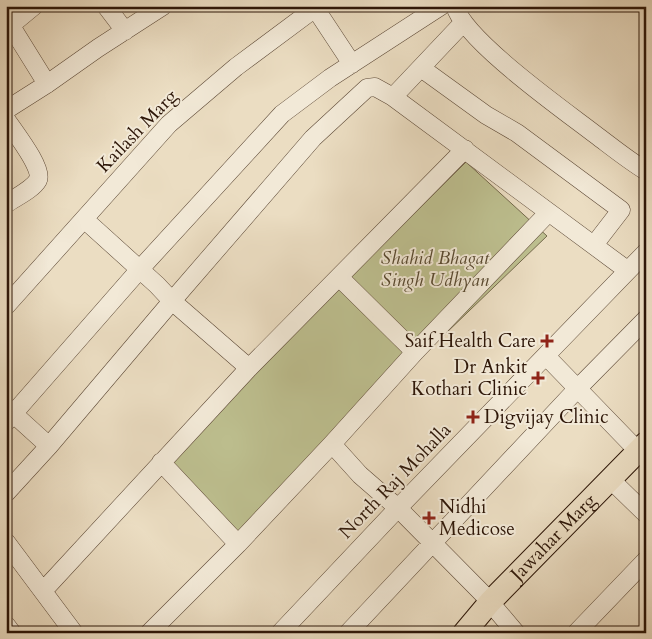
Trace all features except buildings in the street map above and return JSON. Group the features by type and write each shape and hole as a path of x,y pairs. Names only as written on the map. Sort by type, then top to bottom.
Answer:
{"main road":[{"name":"Jawahar Marg","path":"464,633 490,602 642,447"}],"street":[{"path":"34,6 9,22 47,84"},
{"path":"106,6 125,30"},
{"path":"6,110 163,6"},
{"path":"49,446 9,414 282,114 330,78 441,6"},
{"path":"455,6 463,23 491,51 545,96 646,171"},
{"path":"317,7 352,64"},
{"name":"Kailash Marg","path":"6,306 169,124 236,67 317,7"},
{"path":"393,97 463,23"},
{"path":"421,68 449,90 531,144 621,210 594,245"},
{"path":"6,492 49,446 313,138 368,88 375,87 393,97 627,270"},
{"path":"6,119 40,174 38,180 31,187 6,204"},
{"path":"43,591 248,368 465,150"},
{"path":"149,633 238,544 415,352 548,213"},
{"path":"84,218 172,301 248,368"},
{"name":"North Raj Mohalla","path":"280,633 646,252"},
{"path":"339,277 415,352"},
{"path":"348,633 578,388 646,319"},
{"path":"546,356 642,447"},
{"path":"332,444 360,475 398,508 490,602 516,633"},
{"path":"161,462 238,544"},
{"path":"611,480 646,514"},
{"path":"6,542 74,633"},
{"path":"576,633 646,560"},
{"path":"6,624 12,633"}],"green space":[{"name":"Shahid Bhagat Singh Udhyan","path":"466,162 547,236 233,538 163,460"}],"place":[{"name":"Saif Health Care","path":"547,341"},
{"name":"Dr Ankit Kothari Clinic","path":"538,378"},
{"name":"Digvijay Clinic","path":"473,417"},
{"name":"Nidhi Medicose","path":"429,518"}]}
